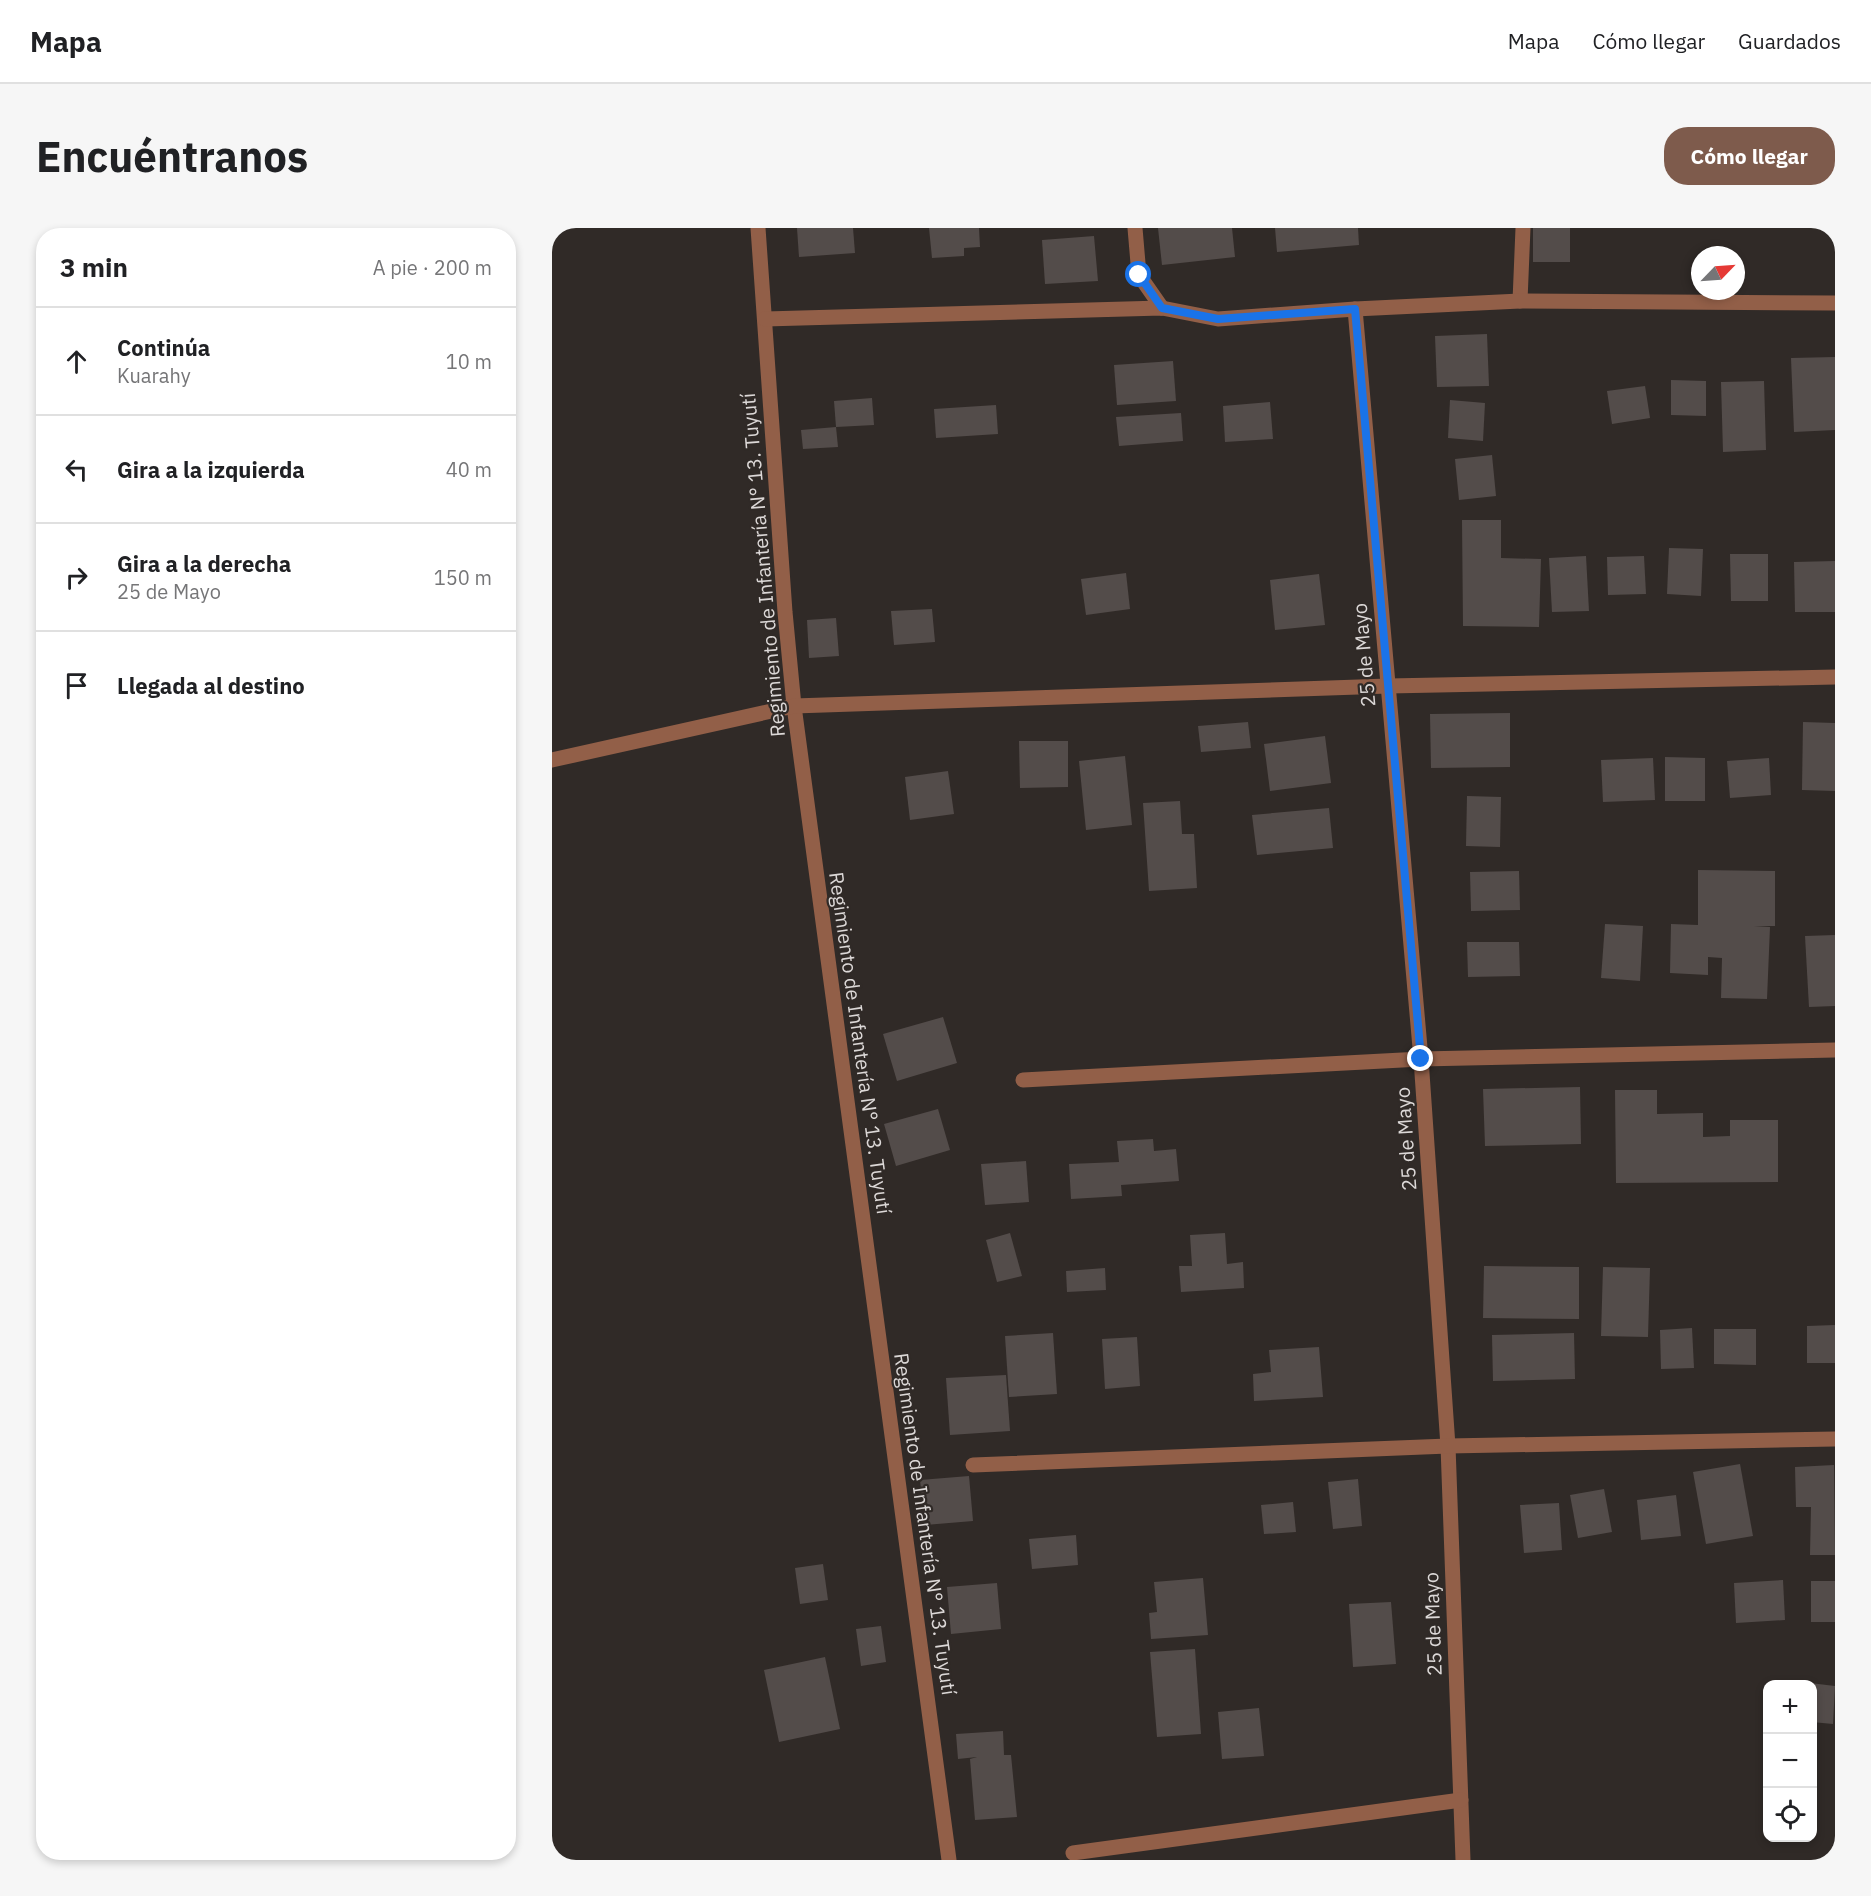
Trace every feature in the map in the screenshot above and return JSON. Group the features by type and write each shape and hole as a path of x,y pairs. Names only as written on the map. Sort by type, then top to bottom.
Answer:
{"street":[{"name":"Regimiento de Infantería N° 13. Tuyutí","path":"758,228 785,612 794,706 950,1860"},
{"path":"1135,228 1139,275 1162,308"},
{"path":"1520,301 1523,228"},
{"path":"765,320 1162,308 1218,319 1355,309 1520,301 1835,303"},
{"name":"25 de Mayo","path":"1355,309 1421,1059 1448,1446 1463,1860"},
{"path":"552,760 794,706 1388,686 1835,677"},
{"path":"1023,1080 1421,1059 1835,1050"},
{"path":"973,1466 1448,1446 1835,1439"},
{"path":"1073,1853 1461,1800"}],"building":[{"path":"797,228 853,228 855,253 799,257"},
{"path":"929,228 979,228 980,247 964,248 964,256 932,258"},
{"path":"1158,228 1232,228 1235,257 1162,265"},
{"path":"1275,228 1358,228 1359,245 1277,252"},
{"path":"1533,228 1570,228 1570,262 1533,262"},
{"path":"1094,236 1098,281 1045,284 1042,240"},
{"path":"1487,334 1489,386 1437,387 1435,336"},
{"path":"1835,357 1835,430 1794,432 1791,358"},
{"path":"1173,361 1176,401 1117,405 1114,365"},
{"path":"1671,380 1706,381 1706,416 1671,415"},
{"path":"1764,381 1766,450 1723,452 1721,382"},
{"path":"1645,386 1650,418 1612,424 1607,391"},
{"path":"872,398 874,425 836,427 834,401"},
{"path":"1450,400 1485,403 1483,441 1448,438"},
{"path":"1270,402 1273,439 1225,442 1223,406"},
{"path":"996,405 998,434 936,438 934,409"},
{"path":"1181,413 1183,441 1119,446 1116,417"},
{"path":"836,427 838,447 803,449 801,430"},
{"path":"1492,455 1496,496 1459,500 1455,459"},
{"path":"1462,520 1501,520 1501,558 1541,559 1539,627 1463,626"},
{"path":"1669,548 1703,549 1701,596 1667,594"},
{"path":"1730,554 1768,554 1768,601 1731,601"},
{"path":"1586,556 1589,611 1552,612 1549,558"},
{"path":"1644,556 1646,594 1608,595 1607,557"},
{"path":"1835,561 1835,612 1795,612 1794,562"},
{"path":"1126,573 1130,609 1086,615 1081,579"},
{"path":"1319,574 1325,625 1275,630 1270,580"},
{"path":"932,609 935,642 894,645 891,611"},
{"path":"836,618 839,656 809,658 807,620"},
{"path":"1510,713 1510,767 1431,768 1430,714"},
{"path":"1248,722 1251,748 1201,752 1198,726"},
{"path":"1803,722 1835,723 1835,791 1802,790"},
{"path":"1325,736 1331,783 1270,791 1264,744"},
{"path":"1019,741 1068,741 1068,787 1020,788"},
{"path":"1125,756 1132,825 1086,830 1079,761"},
{"path":"1665,757 1705,758 1705,801 1665,801"},
{"path":"1653,758 1655,800 1603,802 1601,760"},
{"path":"1769,758 1771,795 1730,798 1727,761"},
{"path":"948,771 954,814 910,820 905,777"},
{"path":"1467,796 1501,797 1500,847 1466,846"},
{"path":"1180,801 1182,834 1194,834 1197,888 1149,891 1143,803"},
{"path":"1329,808 1333,848 1257,855 1252,815"},
{"path":"1698,870 1775,871 1775,926 1754,926 1770,927 1767,999 1721,998 1722,958 1708,957 1708,975 1670,973 1671,924 1698,925"},
{"path":"1519,871 1520,910 1471,911 1470,872"},
{"path":"1605,924 1643,926 1640,981 1601,978"},
{"path":"1835,935 1835,1006 1809,1007 1805,936"},
{"path":"1467,942 1519,942 1520,976 1468,977"},
{"path":"943,1017 957,1063 897,1081 883,1034"},
{"path":"1580,1087 1581,1144 1485,1146 1483,1089"},
{"path":"1615,1090 1657,1090 1657,1114 1703,1113 1703,1137 1730,1136 1730,1120 1778,1120 1778,1182 1616,1183"},
{"path":"938,1109 950,1150 896,1166 884,1124"},
{"path":"1153,1139 1154,1151 1176,1149 1179,1181 1121,1185 1122,1196 1071,1199 1069,1164 1119,1162 1117,1141"},
{"path":"1026,1161 1029,1202 985,1205 981,1164"},
{"path":"1010,1233 1022,1276 997,1282 986,1240"},
{"path":"1225,1233 1227,1264 1243,1262 1244,1288 1181,1292 1179,1266 1192,1266 1190,1235"},
{"path":"1484,1266 1579,1267 1579,1319 1483,1318"},
{"path":"1603,1267 1650,1268 1648,1337 1601,1336"},
{"path":"1105,1268 1106,1290 1067,1292 1066,1271"},
{"path":"1835,1325 1835,1363 1807,1363 1807,1326"},
{"path":"1692,1328 1694,1368 1661,1369 1660,1330"},
{"path":"1714,1329 1756,1329 1756,1365 1714,1364"},
{"path":"1053,1333 1057,1394 1009,1397 1005,1336"},
{"path":"1574,1333 1575,1379 1493,1381 1492,1335"},
{"path":"1137,1337 1140,1386 1105,1389 1102,1339"},
{"path":"1319,1347 1323,1397 1254,1401 1253,1374 1271,1372 1269,1350"},
{"path":"1006,1375 1010,1431 950,1435 946,1378"},
{"path":"1740,1464 1753,1536 1706,1544 1693,1472"},
{"path":"1834,1465 1835,1555 1810,1555 1811,1507 1796,1507 1795,1467"},
{"path":"969,1476 973,1521 925,1525 920,1480"},
{"path":"1358,1479 1362,1526 1333,1529 1328,1482"},
{"path":"1604,1489 1612,1532 1578,1538 1570,1495"},
{"path":"1676,1495 1681,1536 1641,1540 1637,1500"},
{"path":"1293,1502 1296,1532 1264,1534 1261,1505"},
{"path":"1559,1503 1562,1550 1524,1553 1520,1505"},
{"path":"1076,1535 1078,1565 1032,1569 1029,1539"},
{"path":"823,1564 828,1600 800,1604 795,1568"},
{"path":"1203,1578 1208,1635 1151,1639 1149,1613 1157,1612 1154,1582"},
{"path":"1783,1580 1785,1620 1736,1623 1734,1583"},
{"path":"1811,1581 1835,1581 1835,1622 1811,1622"},
{"path":"997,1583 1001,1629 951,1634 947,1587"},
{"path":"1391,1602 1396,1664 1353,1667 1349,1604"},
{"path":"881,1626 886,1662 861,1666 856,1629"},
{"path":"1195,1649 1201,1734 1157,1737 1150,1652"},
{"path":"825,1657 840,1729 779,1742 764,1670"},
{"path":"1817,1684 1835,1686 1833,1724 1817,1722"},
{"path":"1259,1708 1264,1756 1222,1759 1218,1712"},
{"path":"1003,1731 1004,1755 1011,1755 1017,1817 975,1820 970,1759 977,1757 958,1759 956,1734"}],"route":[{"path":"1139,275 1162,308 1218,319 1355,309 1421,1059"}]}
